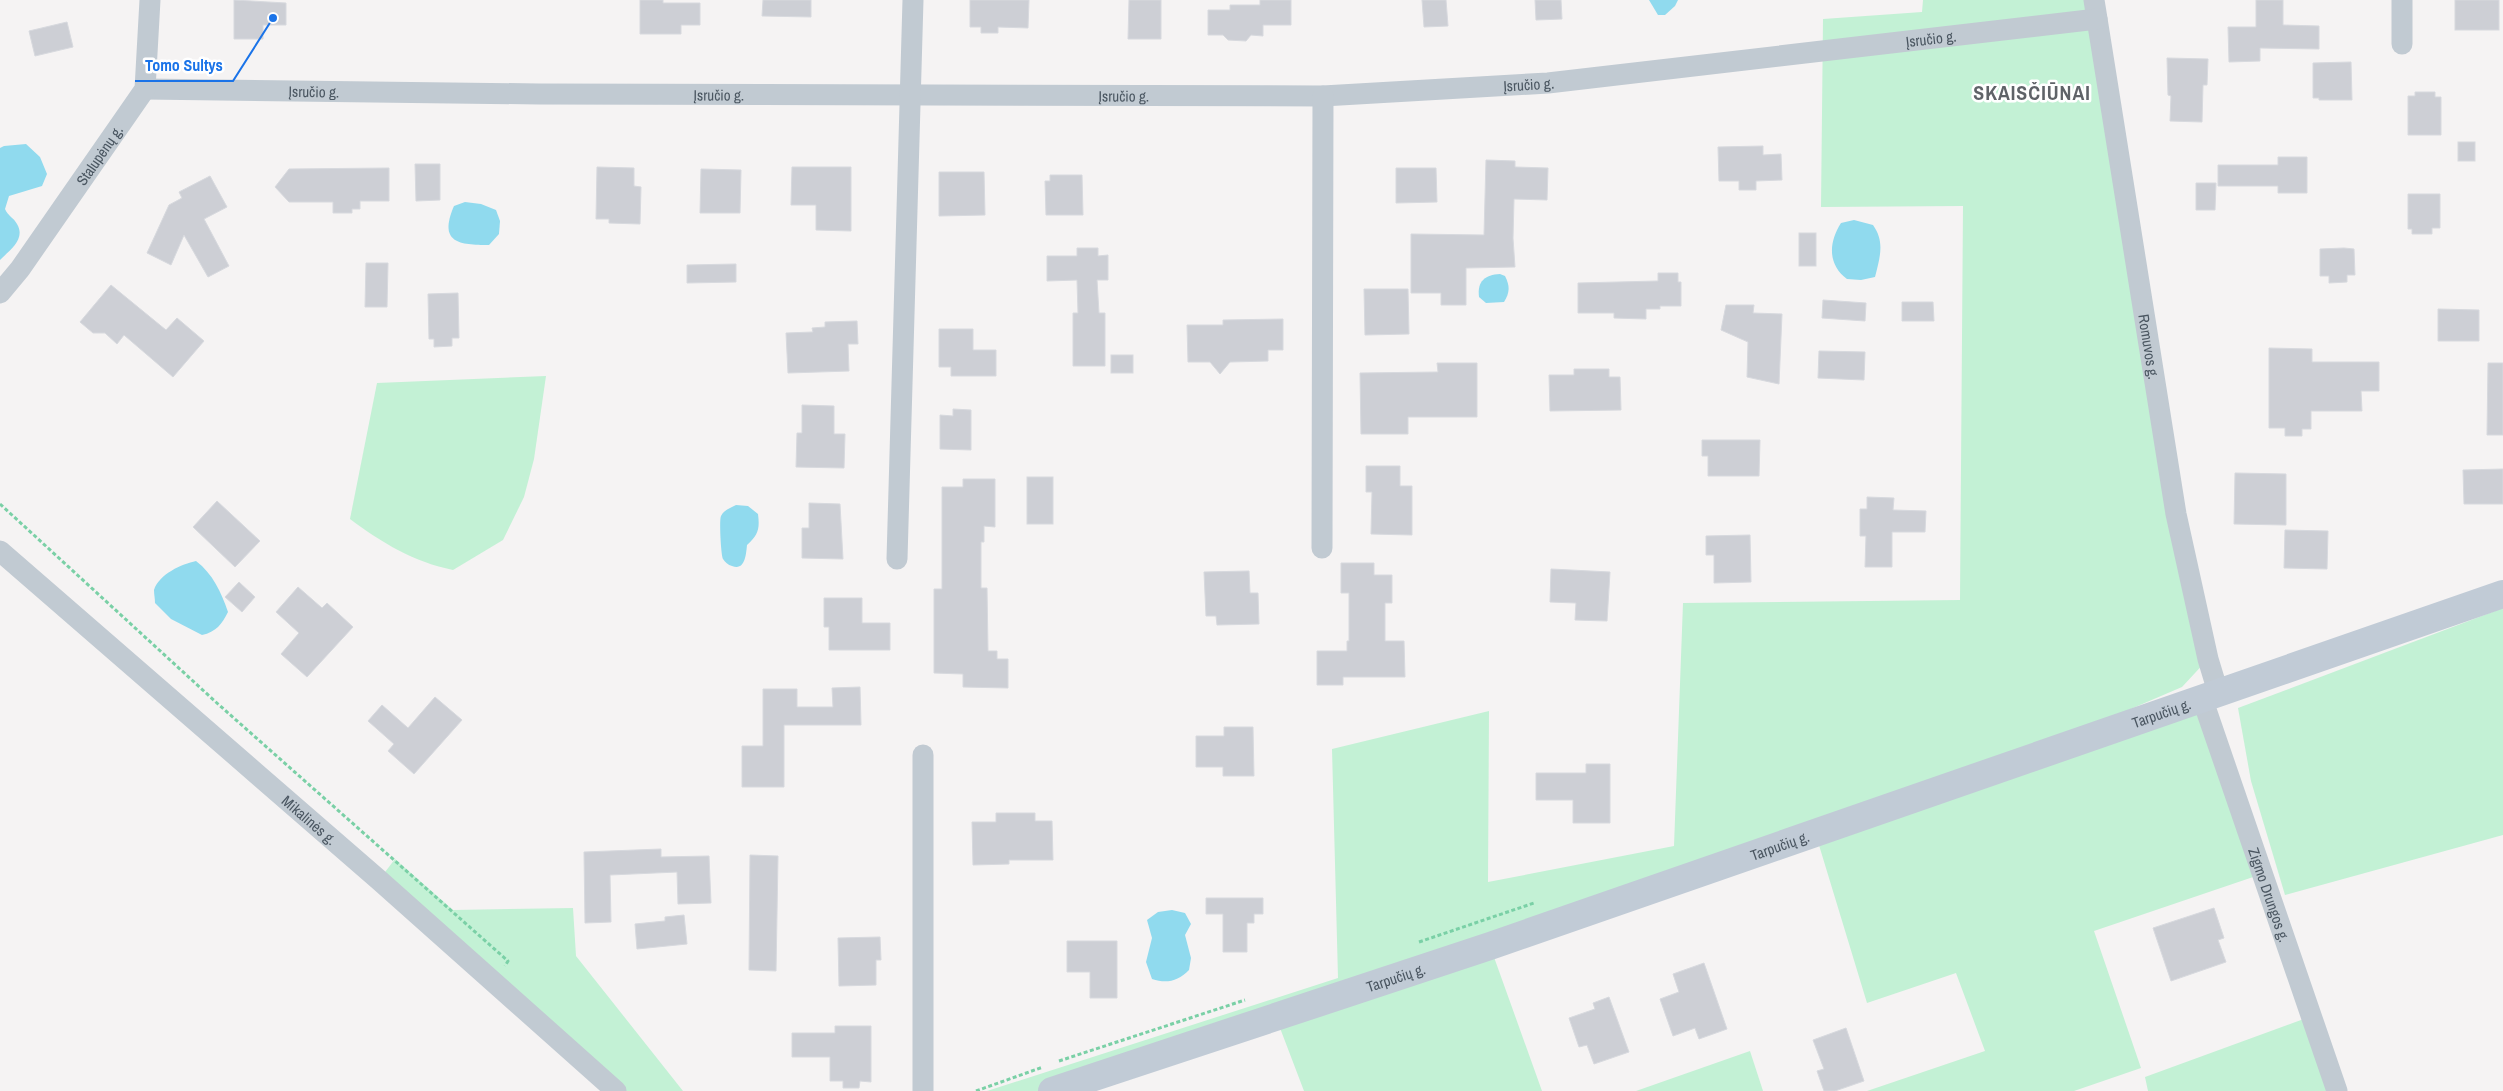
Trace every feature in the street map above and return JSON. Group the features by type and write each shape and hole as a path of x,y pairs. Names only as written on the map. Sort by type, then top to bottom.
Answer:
{"main road":[{"name":"Tarpučių g.","path":"1052,1091 1490,946 2503,594"}],"street":[{"path":"145,89 150,0"},
{"path":"897,559 913,0"},
{"path":"2402,0 2402,44"},
{"name":"Įsručio g.","path":"145,89 910,96 1322,96 1548,83 2096,10"},
{"name":"Romuvos g.","path":"2096,10 2176,514 2208,659 2210,695"},
{"name":"Stalupėnų g.","path":"0,293 20,269 145,89"},
{"path":"1322,96 1322,548"},
{"name":"Mikalinės g.","path":"0,551 616,1091"},
{"name":"Zigmo Drungos g.","path":"2210,695 2337,1091"},
{"path":"923,755 923,1091"}],"path":[{"path":"0,504 210,698 508,961 493,982"},
{"path":"1418,942 1539,901"},
{"path":"976,1091 1115,1041 1251,998"}],"green space":[{"path":"1923,0 2094,0 2208,659 2182,687 1972,777 2202,698 2262,874 2094,931 2141,1068 2074,1091 1867,1091 1985,1051 1956,973 1867,1003 1815,832 1490,946 1542,1091 1304,1091 1280,1028 1052,1091 987,1091 1338,978 1332,749 1489,711 1488,882 1674,846 1683,603 1960,600 1963,206 1821,207 1823,19 1922,12"},
{"path":"546,376 534,459 524,497 503,540 453,570 412,557 374,536 350,519 377,383"},
{"path":"2503,608 2503,835 2285,895 2251,781 2238,708"},
{"path":"395,859 453,910 573,908 576,956 683,1091 616,1091 379,880"},
{"path":"2312,1016 2332,1091 2148,1091 2145,1077"},
{"path":"1750,1051 1763,1091 1636,1091"}],"water":[{"path":"1649,0 1678,0 1675,6 1665,15 1658,15"},
{"path":"26,144 40,157 47,174 42,186 9,196 5,209 17,224 20,235 16,244 0,260 0,148"},
{"path":"465,202 481,204 496,210 500,221 499,234 489,245 461,242 450,235 448,228 454,206"},
{"path":"1854,220 1873,225 1877,231 1880,256 1875,277 1861,280 1847,279 1836,267 1833,260 1832,245 1837,230 1841,223"},
{"path":"1500,274 1505,276 1508,283 1509,289 1506,298 1504,302 1486,303 1479,297 1479,287 1486,277"},
{"path":"736,505 748,506 758,514 759,524 756,535 747,545 744,561 740,566 736,567 729,565 723,559 720,524 722,514 727,509"},
{"path":"196,561 216,584 228,612 218,627 202,635 171,619 155,603 154,593 157,584 166,575 178,567"},
{"path":"1172,910 1185,913 1191,924 1185,935 1191,958 1189,970 1181,977 1167,981 1157,981 1152,979 1146,962 1152,938 1147,920 1158,912"}],"building":[{"path":"234,0 286,3 286,25 263,25 263,39 234,39"},
{"path":"640,0 663,0 663,3 700,3 700,25 681,25 681,34 640,34"},
{"path":"763,0 811,0 811,17 762,16"},
{"path":"970,0 1029,0 1028,28 998,27 998,33 981,33 981,27 970,27"},
{"path":"1129,0 1161,0 1161,39 1128,39"},
{"path":"1260,0 1291,0 1291,25 1263,25 1263,36 1251,35 1246,41 1228,40 1223,35 1208,35 1208,10 1230,10 1230,5 1260,5"},
{"path":"1422,0 1446,0 1448,26 1424,27"},
{"path":"1535,0 1561,0 1562,19 1536,20"},
{"path":"2256,0 2283,0 2283,25 2319,26 2319,49 2260,48 2260,61 2229,62 2228,27 2256,27"},
{"path":"2455,0 2499,0 2499,30 2455,30"},
{"path":"67,22 73,47 35,56 29,31"},
{"path":"2167,58 2208,59 2207,85 2203,85 2202,122 2170,121 2171,96 2168,95"},
{"path":"2351,62 2352,100 2319,100 2319,98 2313,98 2313,63"},
{"path":"2415,92 2435,92 2435,97 2441,97 2441,135 2408,135 2408,96 2415,96"},
{"path":"2458,142 2475,142 2475,161 2458,161"},
{"path":"1763,146 1763,155 1781,154 1782,180 1756,181 1756,190 1739,190 1739,181 1719,181 1718,147"},
{"path":"2278,157 2307,157 2307,193 2278,193 2278,186 2218,186 2218,165 2278,165"},
{"path":"1486,160 1515,161 1515,167 1548,168 1547,200 1514,199 1513,238 1515,267 1466,268 1466,305 1441,305 1441,293 1411,293 1411,234 1484,235"},
{"path":"415,164 440,164 440,200 416,201"},
{"path":"597,167 634,168 634,186 641,187 640,224 609,223 609,219 596,219"},
{"path":"792,167 851,167 851,231 816,230 816,205 791,205"},
{"path":"389,168 389,201 360,201 360,209 352,209 352,213 333,213 333,202 289,202 275,187 289,169"},
{"path":"1396,168 1436,168 1437,202 1396,203"},
{"path":"701,169 741,170 740,213 700,213"},
{"path":"939,172 984,172 985,215 939,216"},
{"path":"1050,175 1082,175 1083,215 1046,215 1045,181 1050,181"},
{"path":"210,176 227,207 204,219 229,266 208,277 184,235 171,265 147,253 169,205 182,198 179,192"},
{"path":"2196,183 2216,183 2215,210 2196,210"},
{"path":"2408,194 2440,194 2440,228 2432,228 2432,234 2412,234 2412,229 2408,229"},
{"path":"1799,233 1816,233 1816,266 1799,266"},
{"path":"1077,248 1098,248 1098,256 1108,255 1108,280 1097,280 1099,313 1105,313 1105,366 1073,366 1073,313 1078,313 1077,280 1047,281 1047,256 1077,256"},
{"path":"2320,249 2354,249 2355,275 2347,275 2347,282 2329,283 2329,276 2320,276"},
{"path":"366,263 388,263 387,307 365,307"},
{"path":"736,264 736,282 687,283 687,265"},
{"path":"1658,273 1678,273 1678,282 1681,282 1681,306 1660,306 1660,309 1646,309 1646,319 1614,318 1614,313 1578,313 1578,283 1658,281"},
{"path":"111,285 166,330 177,318 204,341 173,377 124,335 117,344 105,333 93,333 80,322"},
{"path":"1364,289 1408,289 1409,334 1365,335"},
{"path":"458,293 459,338 452,338 452,346 434,347 434,339 429,339 428,294"},
{"path":"1823,300 1866,303 1865,321 1822,318"},
{"path":"1902,302 1933,302 1934,321 1902,321"},
{"path":"1726,305 1754,305 1753,313 1782,314 1779,384 1747,377 1748,342 1721,330"},
{"path":"2438,309 2479,310 2479,341 2438,341"},
{"path":"1283,319 1283,350 1268,350 1268,361 1230,362 1220,374 1210,362 1188,362 1187,325 1223,325 1223,320"},
{"path":"857,321 858,344 848,344 849,371 788,373 786,333 813,332 812,328 825,327 825,322"},
{"path":"939,329 973,329 973,350 996,350 996,376 951,376 951,367 939,367"},
{"path":"2269,348 2312,349 2312,362 2379,362 2379,391 2361,391 2362,411 2311,411 2311,429 2302,429 2302,436 2285,436 2285,428 2269,428"},
{"path":"1819,351 1865,352 1864,380 1818,378"},
{"path":"1111,355 1133,355 1133,373 1111,373"},
{"path":"1437,363 1477,363 1477,417 1408,417 1408,434 1361,434 1360,373 1438,372"},
{"path":"2488,363 2503,363 2503,435 2487,435"},
{"path":"1574,369 1609,369 1609,377 1620,377 1621,410 1550,411 1549,375 1574,375"},
{"path":"802,405 834,406 834,434 845,434 844,468 796,467 797,433 802,433"},
{"path":"953,409 971,410 971,450 940,449 940,415 953,416"},
{"path":"1702,440 1760,440 1759,476 1708,476 1708,456 1702,456"},
{"path":"1366,466 1400,466 1400,486 1412,486 1412,535 1371,534 1372,492 1366,492"},
{"path":"2503,469 2503,504 2464,504 2463,470"},
{"path":"2235,473 2286,474 2286,525 2234,524"},
{"path":"1027,477 1053,477 1053,524 1027,524"},
{"path":"963,479 995,479 995,527 984,526 984,542 981,542 981,588 987,588 988,651 997,651 997,659 1008,659 1008,688 963,687 963,674 934,673 934,589 942,589 942,487 963,487"},
{"path":"1867,497 1894,498 1893,510 1926,511 1925,532 1892,532 1892,567 1865,567 1866,536 1860,536 1860,509 1867,509"},
{"path":"217,501 260,541 235,567 193,527"},
{"path":"809,503 840,504 843,559 802,558 802,528 809,528"},
{"path":"2285,530 2328,531 2327,569 2284,568"},
{"path":"1750,535 1751,582 1714,583 1714,555 1706,555 1706,536"},
{"path":"1341,563 1374,563 1374,575 1392,575 1392,603 1385,603 1385,641 1404,641 1405,677 1343,677 1343,685 1317,685 1317,651 1347,651 1347,641 1349,641 1349,593 1341,593"},
{"path":"1551,569 1610,572 1607,621 1575,620 1576,603 1550,602"},
{"path":"1249,571 1250,593 1258,593 1259,624 1217,625 1216,616 1206,616 1204,572"},
{"path":"239,582 255,597 242,612 225,597"},
{"path":"298,587 322,608 327,603 353,627 307,677 281,654 299,633 276,612"},
{"path":"824,598 862,598 862,623 890,623 890,650 829,650 829,627 824,627"},
{"path":"860,687 861,725 784,725 784,787 742,787 742,746 763,746 763,689 797,689 797,707 833,707 832,688"},
{"path":"435,697 462,720 414,774 388,751 394,744 368,721 382,705 408,728"},
{"path":"1224,727 1253,727 1254,776 1223,776 1223,767 1196,767 1196,736 1224,736"},
{"path":"1586,764 1610,764 1610,823 1573,823 1573,800 1536,800 1536,773 1586,773"},
{"path":"996,813 1035,813 1035,821 1052,821 1053,860 1009,860 1009,864 973,865 972,822 996,822"},
{"path":"661,849 661,857 709,856 711,903 678,904 677,872 610,875 611,922 585,923 584,852"},
{"path":"750,855 778,856 776,971 749,970"},
{"path":"1206,898 1263,898 1263,914 1254,914 1254,923 1247,923 1247,952 1223,952 1223,914 1206,914"},
{"path":"2214,908 2224,938 2218,940 2226,962 2171,981 2153,928"},
{"path":"684,915 687,944 637,949 635,924 665,921 665,917"},
{"path":"880,937 881,960 876,960 876,985 839,986 838,938"},
{"path":"1067,941 1117,941 1117,998 1090,998 1090,972 1067,972"},
{"path":"1704,963 1727,1029 1699,1039 1695,1028 1673,1036 1660,999 1679,992 1673,974"},
{"path":"1609,997 1629,1052 1594,1064 1587,1045 1579,1047 1569,1018 1595,1009 1593,1003"},
{"path":"835,1026 871,1026 871,1082 860,1081 859,1088 843,1088 843,1081 830,1081 830,1057 792,1057 792,1033 835,1033"},
{"path":"1846,1028 1864,1081 1835,1091 1824,1091 1817,1071 1824,1069 1813,1040"}],"place":[{"name":"Tomo Sultys","path":"273,18"}],"district":[{"name":"SKAISČIŪNAI","path":"2032,92"}]}
